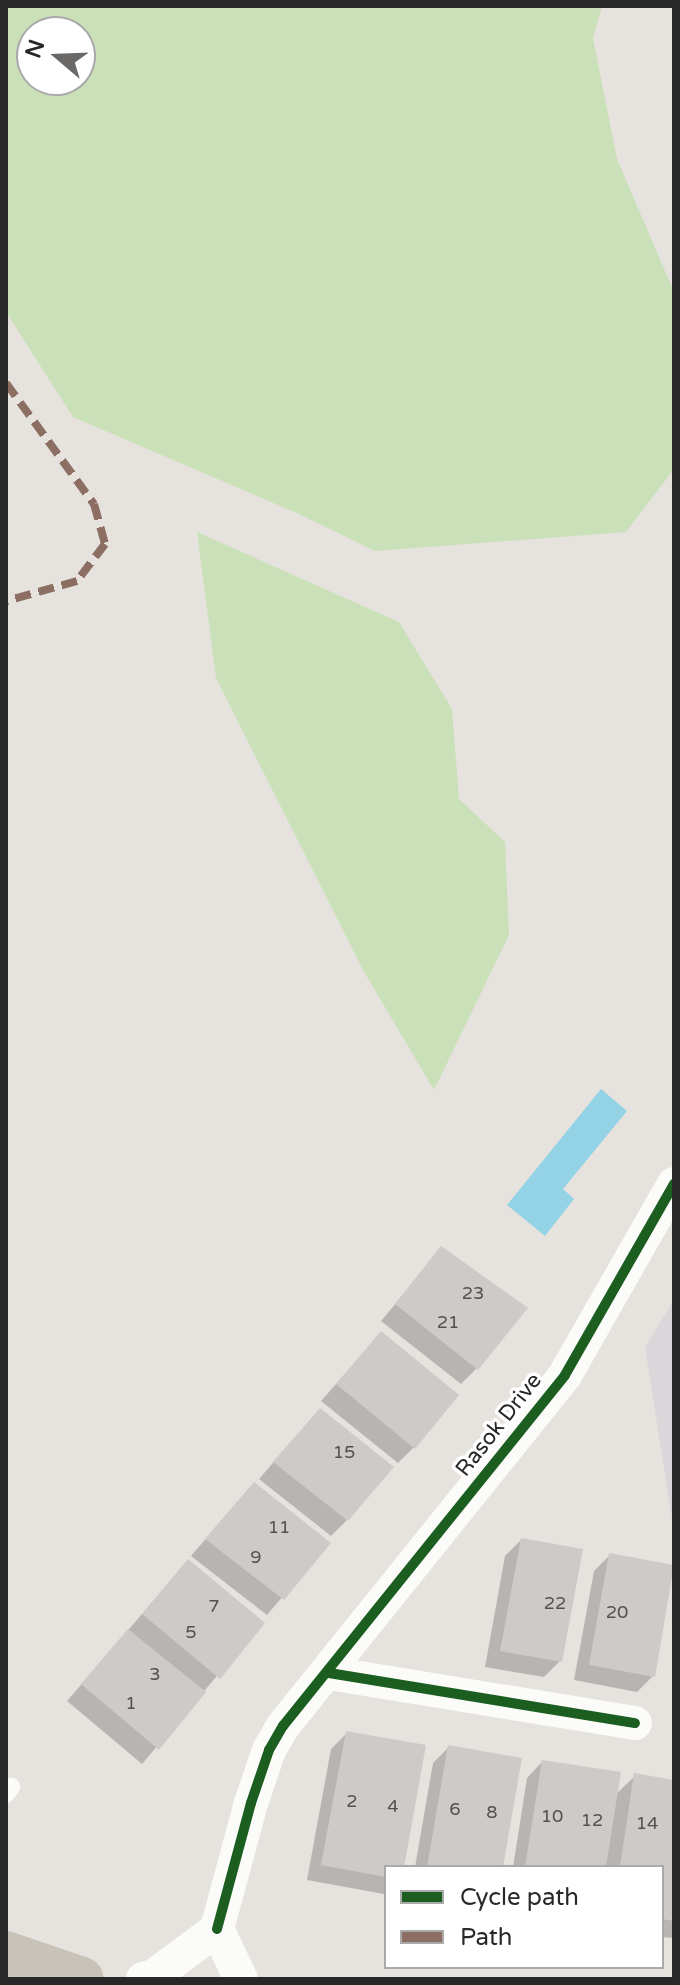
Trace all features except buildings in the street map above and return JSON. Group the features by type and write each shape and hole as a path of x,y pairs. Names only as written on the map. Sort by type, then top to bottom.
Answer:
{"main road":[{"path":"6,1953 82,1979"}],"street":[{"name":"Rasok Drive","path":"217,1929 269,1750 309,1692 329,1673 565,1375 674,1184"},
{"path":"329,1673 635,1723"},
{"path":"143,1979 154,1976 217,1929 241,1979"}],"shaded area":[{"path":"674,1300 674,1532 645,1347"}],"green space":[{"path":"6,6 602,6 593,38 617,159 674,292 674,469 626,532 375,551 299,514 73,417 6,312"},
{"path":"197,532 399,622 452,709 459,799 505,842 509,935 434,1090 363,970 216,678"}],"water":[{"path":"601,1089 627,1111 563,1189 574,1199 545,1236 507,1205"}],"marked path":[{"path":"6,383 94,504 105,544 77,581 6,601"}],"cycle path":[{"path":"217,1929 251,1803 269,1750 283,1726 565,1375 674,1184"},
{"path":"329,1673 635,1723"}]}
